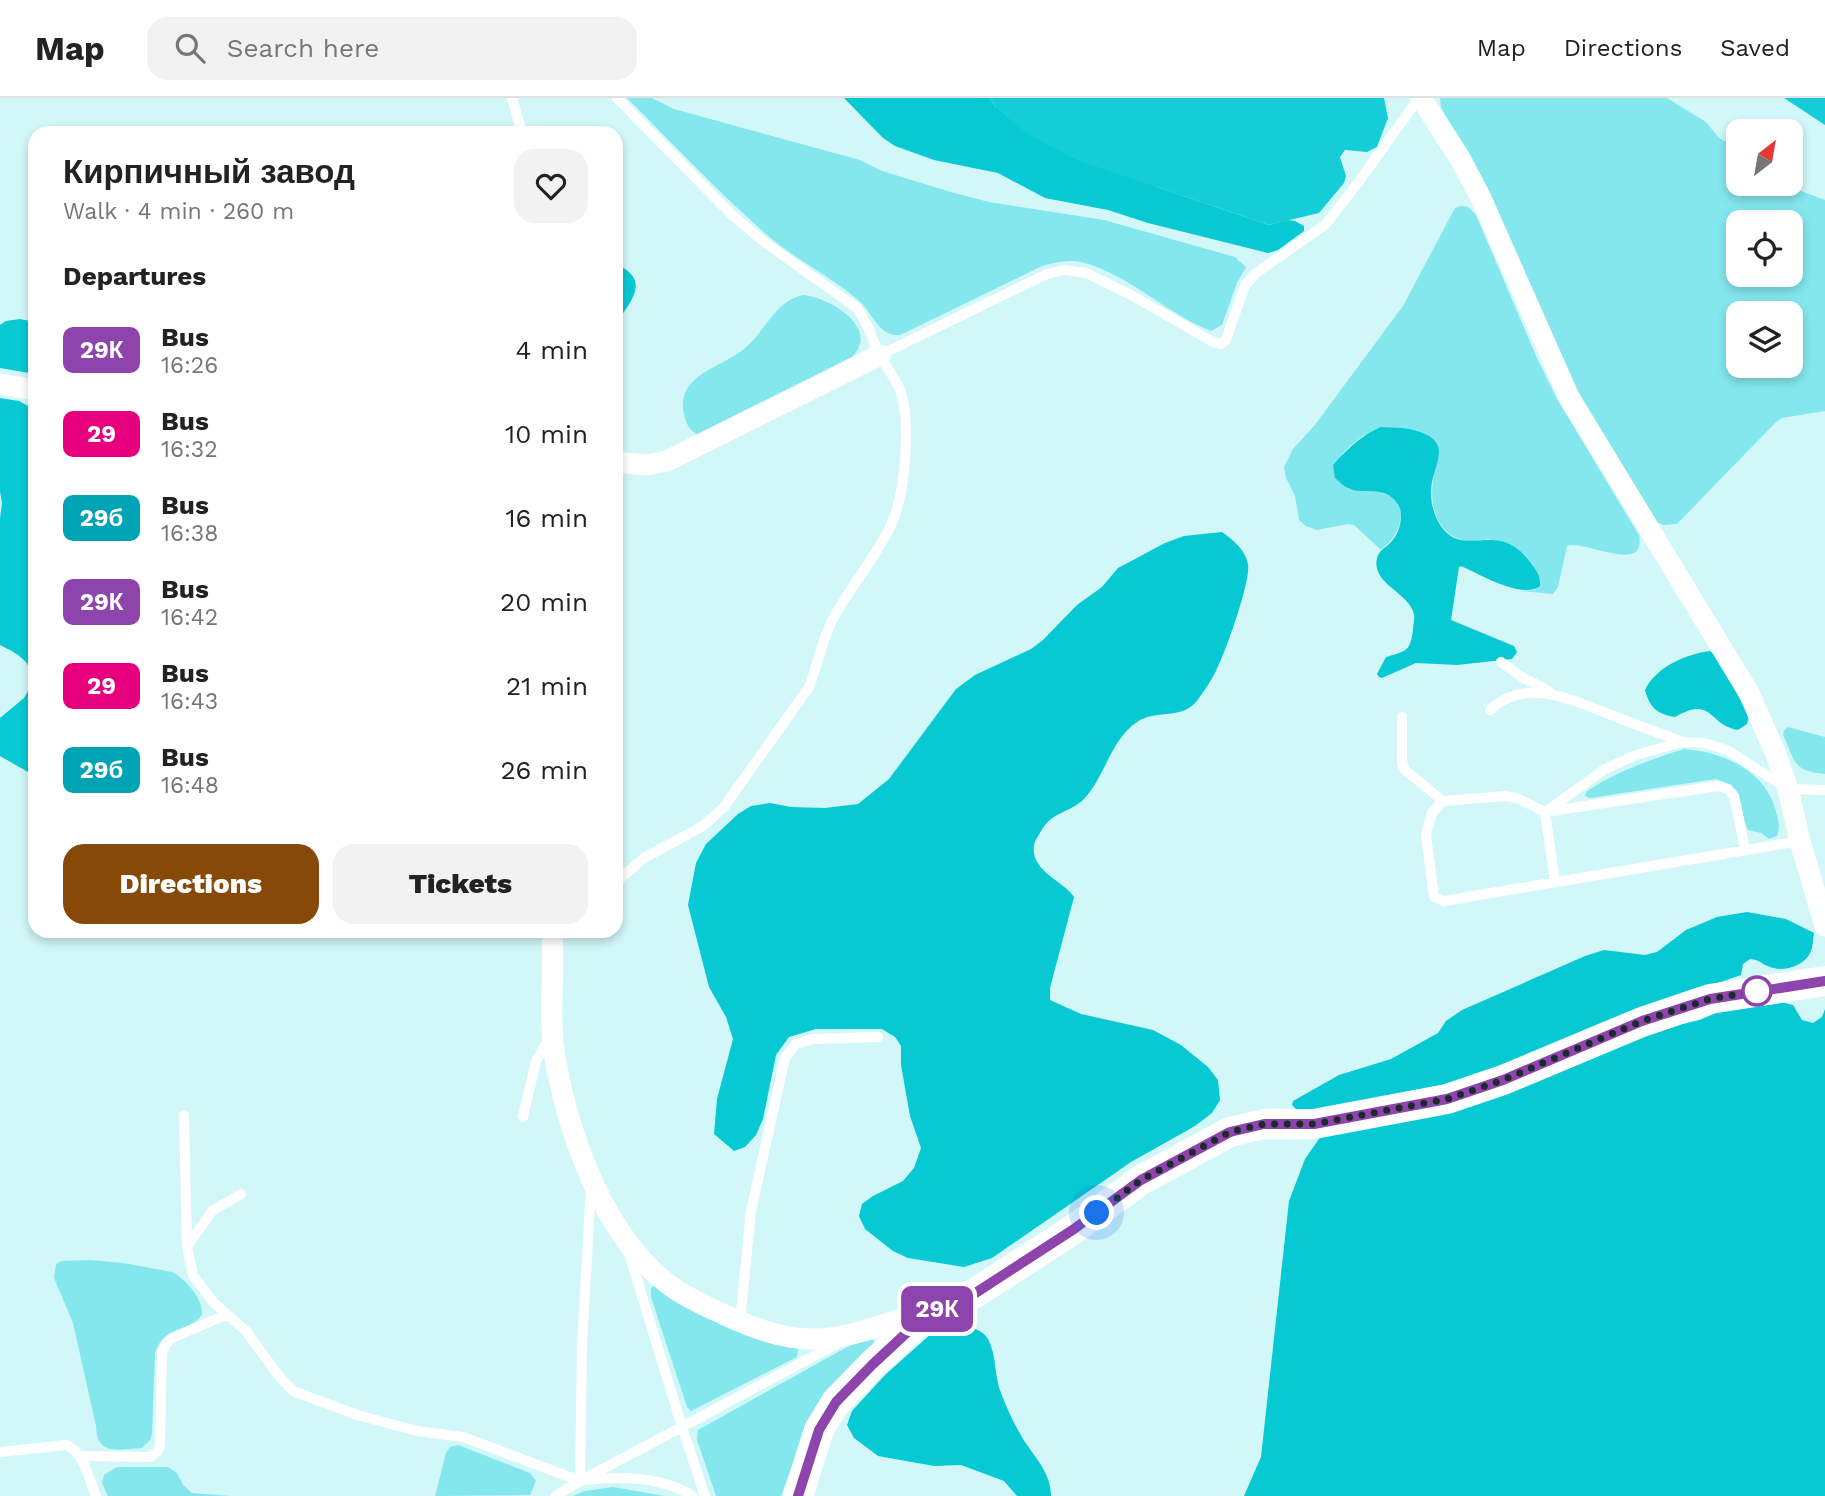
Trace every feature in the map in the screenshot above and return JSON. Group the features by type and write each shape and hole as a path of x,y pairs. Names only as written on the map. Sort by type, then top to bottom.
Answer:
{"main road":[{"path":"798,1496 819,1430 836,1402 931,1310 955,1304 977,1292 1074,1229 1141,1180 1230,1132 1264,1124 1314,1124 1447,1099 1503,1080 1642,1021 1710,999 1825,981"}],"street":[{"path":"1420,98 1459,157 1480,196 1569,397 1749,693 1788,789 1825,926"},
{"path":"623,463 646,465 667,461 880,355"},
{"path":"0,384 28,389"},
{"path":"554,938 552,1032 566,1104 606,1211 625,1239 674,1289 740,1322 765,1331 813,1339 858,1333 931,1310"}],"lane":[{"path":"512,98 520,126"},
{"path":"617,98 732,215 764,242 857,308 867,321 880,355 901,391 906,439 898,501 892,524 830,624 821,646 817,668 808,687 724,807 703,825 644,858 623,876"},
{"path":"880,355 1047,274 1065,270 1086,273 1133,296 1213,342 1222,344 1226,340 1245,285 1256,273 1325,225 1420,98"},
{"path":"1501,662 1522,677 1555,694 1683,741 1704,743 1727,750 1788,789 1825,790"},
{"path":"1490,710 1499,701 1512,696 1529,692 1555,694"},
{"path":"1402,717 1402,764 1405,770 1443,801"},
{"path":"1545,812 1605,769 1636,755 1683,741"},
{"path":"1745,849 1734,796 1728,789 1717,786 1545,812 1517,798 1505,796 1443,801 1432,813 1426,835 1434,897 1444,901 1800,841"},
{"path":"1545,812 1555,881"},
{"path":"523,1117 536,1061 552,1032"},
{"path":"740,1322 751,1211 785,1058 796,1044 812,1039 878,1037"},
{"path":"184,1115 187,1247 193,1275 200,1287 226,1315 246,1331 293,1391 357,1415 416,1431 463,1437 580,1480 612,1477 637,1479 665,1485 693,1496"},
{"path":"580,1480 582,1344 592,1178"},
{"path":"187,1247 212,1211 241,1194"},
{"path":"625,1239 705,1496"},
{"path":"79,1457 151,1457 158,1451 162,1353 166,1343 226,1315"},
{"path":"555,1496 580,1480 858,1333"},
{"path":"0,1452 65,1445 71,1447 79,1457 96,1496"}],"shaded area":[{"path":"627,98 652,98 674,109 860,160 882,171 989,202 1104,220 1235,257 1246,267 1237,283 1222,325 1211,331 1102,269 1068,261 1042,266 900,335 892,335 881,328 863,305 847,291 766,234"},
{"path":"844,98 990,98 995,107 1157,187 1269,225 1295,221 1304,226 1304,231 1278,250 1268,253 1148,223 1108,210 1045,198 998,173 934,160 895,146 883,138"},
{"path":"990,98 1384,98 1388,118 1377,147 1367,152 1345,150 1340,157 1346,176 1344,183 1319,213 1269,225 1077,160 1029,135 995,107"},
{"path":"1440,98 1667,98 1706,122 1719,138 1726,142 1726,196 1803,196 1803,192 1825,200 1825,411 1782,418 1677,524 1663,525 1657,522 1580,396 1471,156 1441,108"},
{"path":"1784,98 1825,98 1825,125"},
{"path":"1468,207 1476,215 1557,399 1639,535 1639,547 1633,553 1624,555 1575,545 1567,546 1558,587 1553,594 1521,591 1536,590 1489,539 1466,541 1448,532 1436,516 1432,496 1434,476 1364,435 1333,465 1349,489 1378,490 1396,500 1400,508 1399,526 1389,543 1381,550 1354,525 1317,530 1306,526 1299,520 1295,496 1286,478 1284,467 1293,449 1314,426 1403,306 1455,208"},
{"path":"623,268 636,284 623,313"},
{"path":"804,295 838,308 856,325 860,336 859,346 852,357 699,435 693,431 684,414 683,400 687,389 703,373 745,348 778,309"},
{"path":"6,321 28,321 28,373 0,368 0,325"},
{"path":"0,398 19,401 28,406 28,666 22,658 0,645"},
{"path":"1381,427 1413,430 1434,440 1439,454 1431,489 1432,501 1437,519 1448,534 1467,541 1508,543 1519,550 1536,570 1540,586 1523,590 1459,567 1451,620 1514,646 1517,652 1512,659 1457,665 1416,663 1382,678 1377,674 1386,657 1406,650 1413,630 1414,616 1411,606 1385,581 1377,567 1379,553 1397,534 1401,512 1392,497 1386,494 1344,486 1335,478 1333,465 1355,443"},
{"path":"1222,532 1241,549 1248,564 1248,573 1231,634 1212,679 1190,707 1175,713 1144,718 1128,730 1120,739 1091,791 1078,804 1046,824 1034,845 1037,862 1074,897 1050,988 1050,1000 1081,1014 1153,1030 1181,1045 1208,1067 1218,1080 1220,1100 1212,1113 1195,1126 1131,1162 992,1258 964,1267 908,1258 893,1251 865,1229 859,1216 862,1204 903,1181 914,1168 921,1148 910,1116 901,1065 901,1046 895,1037 882,1029 816,1029 789,1037 776,1055 763,1119 756,1135 745,1147 734,1151 714,1134 717,1099 733,1039 726,1017 709,987 688,905 696,863 706,844 738,814 751,806 770,803 825,808 858,804 889,779 956,689 975,675 1031,649 1077,605 1102,587 1118,568 1184,536"},
{"path":"1710,651 1718,657 1749,716 1747,724 1738,730 1721,723 1704,710 1687,711 1675,717 1663,714 1652,706 1647,696 1645,690 1664,668 1691,655"},
{"path":"28,691 28,772 0,756 0,718 24,698"},
{"path":"1788,727 1825,737 1825,774 1814,773 1797,764 1783,735"},
{"path":"1684,749 1729,760 1754,776 1772,800 1779,823 1777,836 1769,839 1761,833 1748,830 1737,793 1726,783 1716,779 1590,798 1585,796 1587,791 1622,772"},
{"path":"1747,912 1786,919 1814,933 1809,955 1801,963 1786,969 1767,966 1750,959 1743,964 1741,975 1638,1011 1500,1068 1441,1088 1299,1112 1292,1105 1293,1101 1339,1075 1391,1059 1438,1033 1446,1021 1462,1010 1585,956 1604,950 1645,955 1657,952 1686,930 1717,917"},
{"path":"1777,1001 1793,1005 1802,1020 1813,1023 1822,1017 1825,1009 1825,1496 1244,1496 1261,1457 1289,1201 1305,1159 1321,1136 1646,1032 1700,1020 1729,1007"},
{"path":"90,1260 172,1272 193,1290 202,1309 202,1315 196,1321 164,1338 155,1353 152,1434 142,1448 111,1449 100,1443 97,1436 73,1323 54,1278 56,1264 61,1261"},
{"path":"654,1285 793,1346 798,1349 797,1357 691,1411 687,1407 651,1297"},
{"path":"960,1324 980,1331 988,1339 1003,1399 1018,1431 1046,1474 1051,1496 1017,1496 1004,1481 961,1465 934,1466 878,1456 854,1438 847,1425 852,1411 885,1375 941,1325"},
{"path":"867,1339 876,1344 808,1424 781,1496 716,1496 697,1440 698,1430 847,1347"},
{"path":"458,1445 530,1473 536,1481 530,1495 435,1496 446,1453 450,1447"},
{"path":"117,1467 168,1467 177,1473 183,1485 192,1493 231,1496 108,1496 102,1483 104,1475"},
{"path":"613,1487 665,1496 573,1496 585,1491"}],"bus line":[{"name":"29К","path":"798,1496 819,1430 836,1402 931,1310 955,1304 977,1292 1074,1229 1141,1180 1230,1132 1264,1124 1314,1124 1447,1099 1503,1080 1642,1021 1710,999 1825,981"}],"route":[{"path":"1097,1213 1141,1180 1230,1132 1264,1124 1314,1124 1447,1099 1503,1080 1642,1021 1710,999 1757,991"}]}
